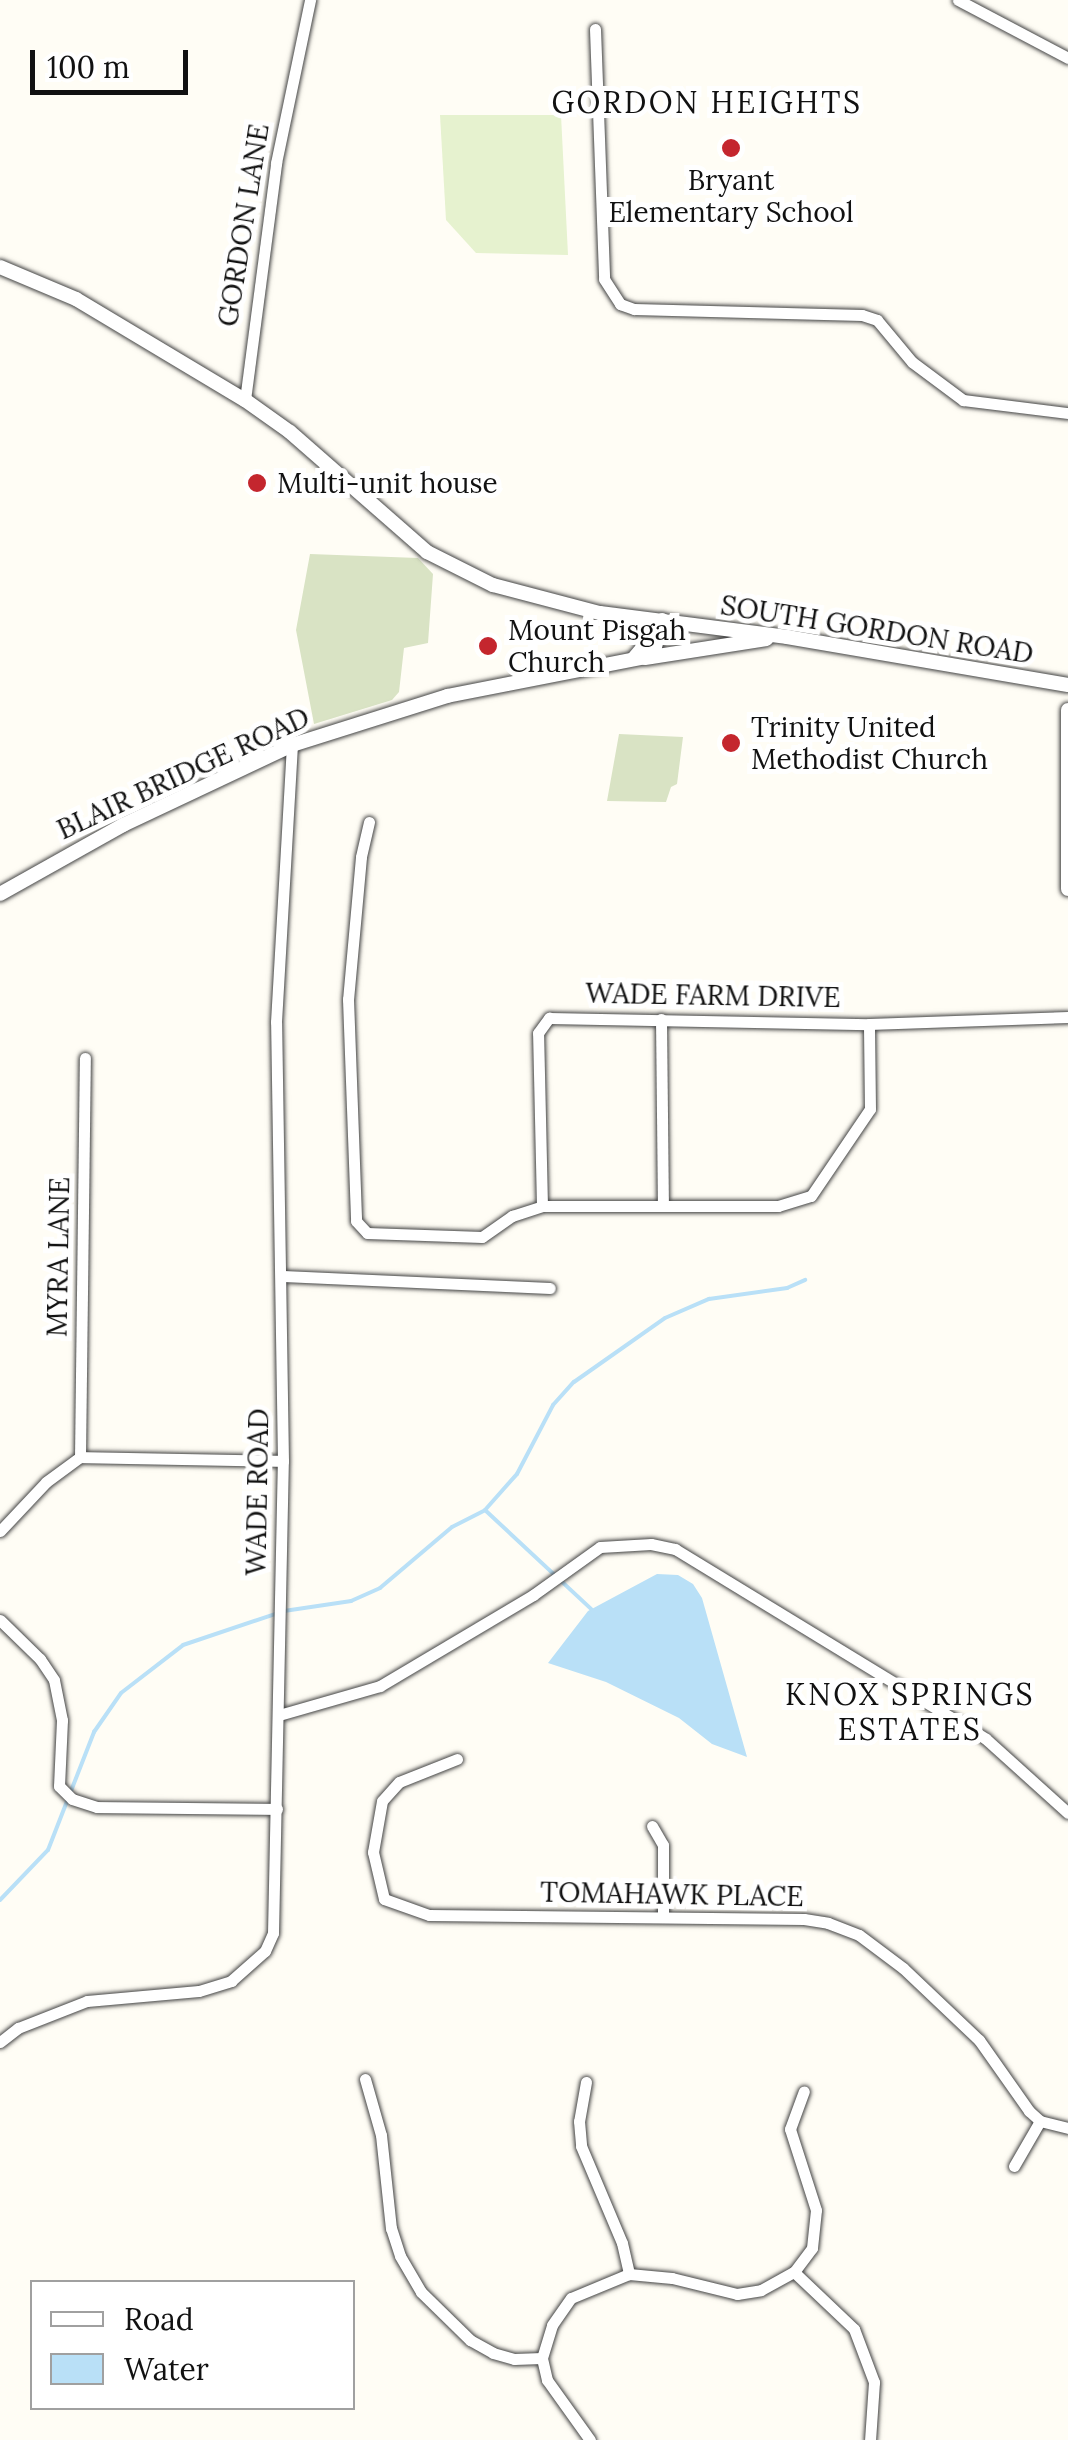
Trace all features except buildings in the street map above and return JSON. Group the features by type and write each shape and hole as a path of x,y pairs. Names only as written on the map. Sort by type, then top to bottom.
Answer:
{"street":[{"name":"GORDON LANE","path":"245,400 276,163 310,0"},
{"path":"958,0 1068,58"},
{"path":"595,29 604,280 620,304 634,309 862,315 877,320 912,362 963,400 1068,413"},
{"name":"SOUTH GORDON ROAD","path":"0,267 76,299 245,400 290,432 427,552 492,585 600,613 787,637 1068,685"},
{"path":"600,613 615,624 640,630 645,645 630,660"},
{"path":"630,660 651,654 662,620"},
{"name":"BLAIR BRIDGE ROAD","path":"0,894 124,825 292,745 447,696 630,660 787,637"},
{"path":"1068,710 1068,888"},
{"name":"WADE ROAD","path":"0,2042 18,2028 87,2001 198,1991 244,1972 264,1950 272,1932 284,1461 276,990 292,745"},
{"path":"368,822 361,857 348,999 356,1221 367,1233 482,1237 512,1216 542,1206 778,1206 811,1196 870,1108 870,1024"},
{"name":"WADE FARM DRIVE","path":"542,1206 538,1034 548,1018 870,1024 1068,1017"},
{"path":"661,1019 663,1206"},
{"name":"MYRA LANE","path":"80,1457 85,1058"},
{"path":"283,1276 550,1288"},
{"path":"0,1531 46,1482 80,1457 284,1461"},
{"path":"279,1715 380,1686 533,1595 600,1548 651,1544 675,1549 986,1739 1068,1813"},
{"path":"0,1620 40,1659 54,1680 62,1720 59,1786 72,1799 97,1807 277,1809"},
{"name":"TOMAHAWK PLACE","path":"457,1760 415,1773 382,1800 374,1852 384,1899 429,1915 804,1919 859,1935 903,1968 978,2040 1040,2121"},
{"path":"652,1826 663,1845 663,1916"},
{"path":"365,2078 381,2135 391,2228 400,2256 421,2292 482,2346 514,2359 542,2358"},
{"path":"586,2082 578,2121 581,2146 622,2243 629,2274"},
{"path":"590,2440 562,2407 547,2380 542,2358 552,2326 571,2298 629,2274 672,2278 737,2294 761,2290 794,2272 812,2248 816,2210 790,2128 804,2091"},
{"path":"1014,2166 1040,2121 1068,2128"},
{"path":"794,2272 854,2329 874,2382 870,2440"}],"green space":[{"path":"440,115 561,115 568,255 476,253 446,220"},
{"path":"310,554 418,558 433,574 428,643 404,648 399,692 392,700 314,724 296,630"},
{"path":"619,734 683,737 677,784 671,787 666,802 607,801"}],"water":[{"path":"657,1574 678,1575 693,1584 702,1598 747,1757 712,1744 679,1718 606,1682 548,1663 588,1611"}],"waterway":[{"path":"284,1611 351,1601 380,1588 452,1527 485,1510 517,1474 553,1405 574,1382 665,1318 709,1299 787,1288 805,1280"},
{"path":"485,1510 591,1609"},
{"path":"0,1900 48,1850 94,1732 121,1693 183,1645 275,1614"}],"place":[{"name":"Bryant Elementary School","path":"731,148"},
{"name":"Multi-unit house","path":"257,483"},
{"name":"Mount Pisgah Church","path":"488,646"},
{"name":"Trinity United Methodist Church","path":"731,743"}],"district":[{"name":"GORDON HEIGHTS","path":"707,102"},
{"name":"KNOX SPRINGS ESTATES","path":"910,1711"}]}
